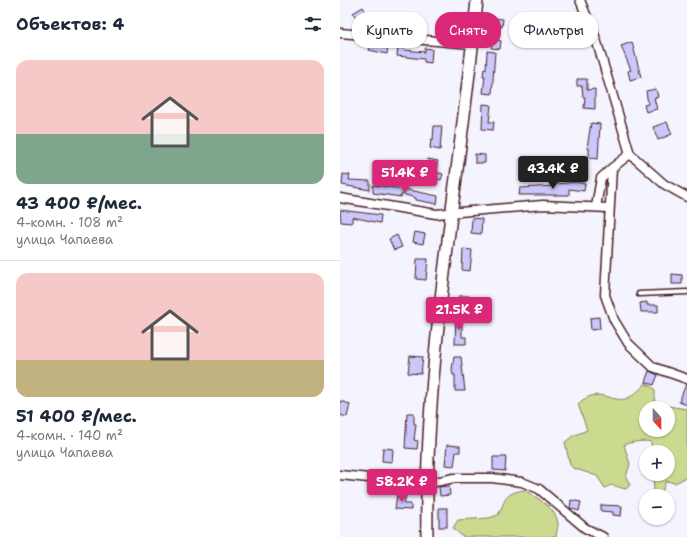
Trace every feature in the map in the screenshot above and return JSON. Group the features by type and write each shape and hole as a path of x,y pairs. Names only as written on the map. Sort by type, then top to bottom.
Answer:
{"street":[{"path":"476,12 477,0"},
{"path":"580,0 589,26 596,39 630,154 664,184 687,197"},
{"path":"340,32 435,41"},
{"path":"427,537 426,484 435,354 472,48"},
{"path":"596,207 601,178 630,154"},
{"path":"612,168 605,295 614,320 628,343 653,367 687,380"},
{"path":"340,198 436,214 543,204 610,208"},
{"path":"340,475 426,484 454,478 492,478 522,482 539,489 585,528 603,537"}],"lane":[{"path":"639,294 687,292"}],"green space":[{"path":"645,384 651,386 655,390 655,401 639,401 639,437 675,437 675,407 687,409 687,477 675,483 666,481 675,481 675,445 651,445 651,442 646,441 629,443 624,445 630,464 626,477 630,485 626,489 613,485 605,488 597,476 573,468 570,465 565,442 573,436 587,430 578,404 586,398 599,395 622,399 628,398 635,394"},
{"path":"653,481 666,481 663,489 654,489"},
{"path":"524,490 546,504 554,514 558,525 556,537 463,537 453,528 458,520 489,518 498,515 509,495"}],"building":[{"path":"363,7 366,12 355,12"},
{"path":"501,19 503,19 501,26"},
{"path":"632,42 641,77 630,80 628,71 631,70 621,46"},
{"path":"370,48 388,48 387,54 369,50"},
{"path":"398,48 425,52 425,48 432,49 431,63 424,62 424,59 397,56"},
{"path":"487,51 495,52 492,94 483,93 485,76 483,76 484,68 486,69"},
{"path":"577,79 587,79 587,90 595,89 595,109 584,108 585,97 583,97 582,86 577,86"},
{"path":"656,89 658,97 654,98 657,109 646,112 644,105 648,104 646,91"},
{"path":"483,104 491,105 489,122 494,122 493,130 482,129"},
{"path":"667,122 672,134 658,140 653,127"},
{"path":"591,123 600,124 598,159 589,158 589,148 587,148"},
{"path":"434,126 442,126 440,150 430,148 431,139 433,140"},
{"path":"475,154 485,155 485,163 475,163"},
{"path":"428,159 438,161 435,172 443,174 441,180 425,177"},
{"path":"343,174 350,175 349,180 370,181 370,190 342,185"},
{"path":"577,182 585,184 584,191 569,189 569,195 519,195 520,188 555,186 555,184"},
{"path":"373,185 404,189 438,196 437,204 416,200 416,198 402,194 401,197 373,193"},
{"path":"340,210 381,215 380,223 352,217 352,223 341,222"},
{"path":"472,218 482,219 481,234 471,233"},
{"path":"415,232 425,234 423,244 413,242"},
{"path":"397,235 402,247 394,250 389,239"},
{"path":"463,249 472,250 470,271 462,270"},
{"path":"417,259 428,259 426,280 416,279"},
{"path":"672,274 682,275 682,284 672,284"},
{"path":"459,296 469,296 466,306 458,305"},
{"path":"647,302 647,305 658,305 658,312 641,312 640,303"},
{"path":"456,314 462,314 462,337 466,337 466,344 455,344"},
{"path":"599,317 600,329 591,330 590,318"},
{"path":"410,356 423,357 421,374 408,373"},
{"path":"454,357 461,357 465,391 455,391 455,375 453,375 452,369"},
{"path":"649,371 658,375 654,385 645,382"},
{"path":"687,384 687,405 679,402"},
{"path":"340,401 350,404 347,417 340,415"},
{"path":"407,413 414,413 414,424 416,424 414,440 418,441 417,449 405,448"},
{"path":"447,445 460,446 460,452 456,452 454,466 445,465"},
{"path":"383,448 393,449 392,462 382,461"},
{"path":"493,457 506,457 505,471 493,470"},
{"path":"449,486 450,495 440,496 439,487"},
{"path":"397,494 406,495 404,504 411,504 411,510 395,509"},
{"path":"571,500 581,502 579,511 570,508"},
{"path":"601,505 622,506 621,516 613,515 613,512 601,511"},
{"path":"439,508 447,508 447,527 439,527"}]}
